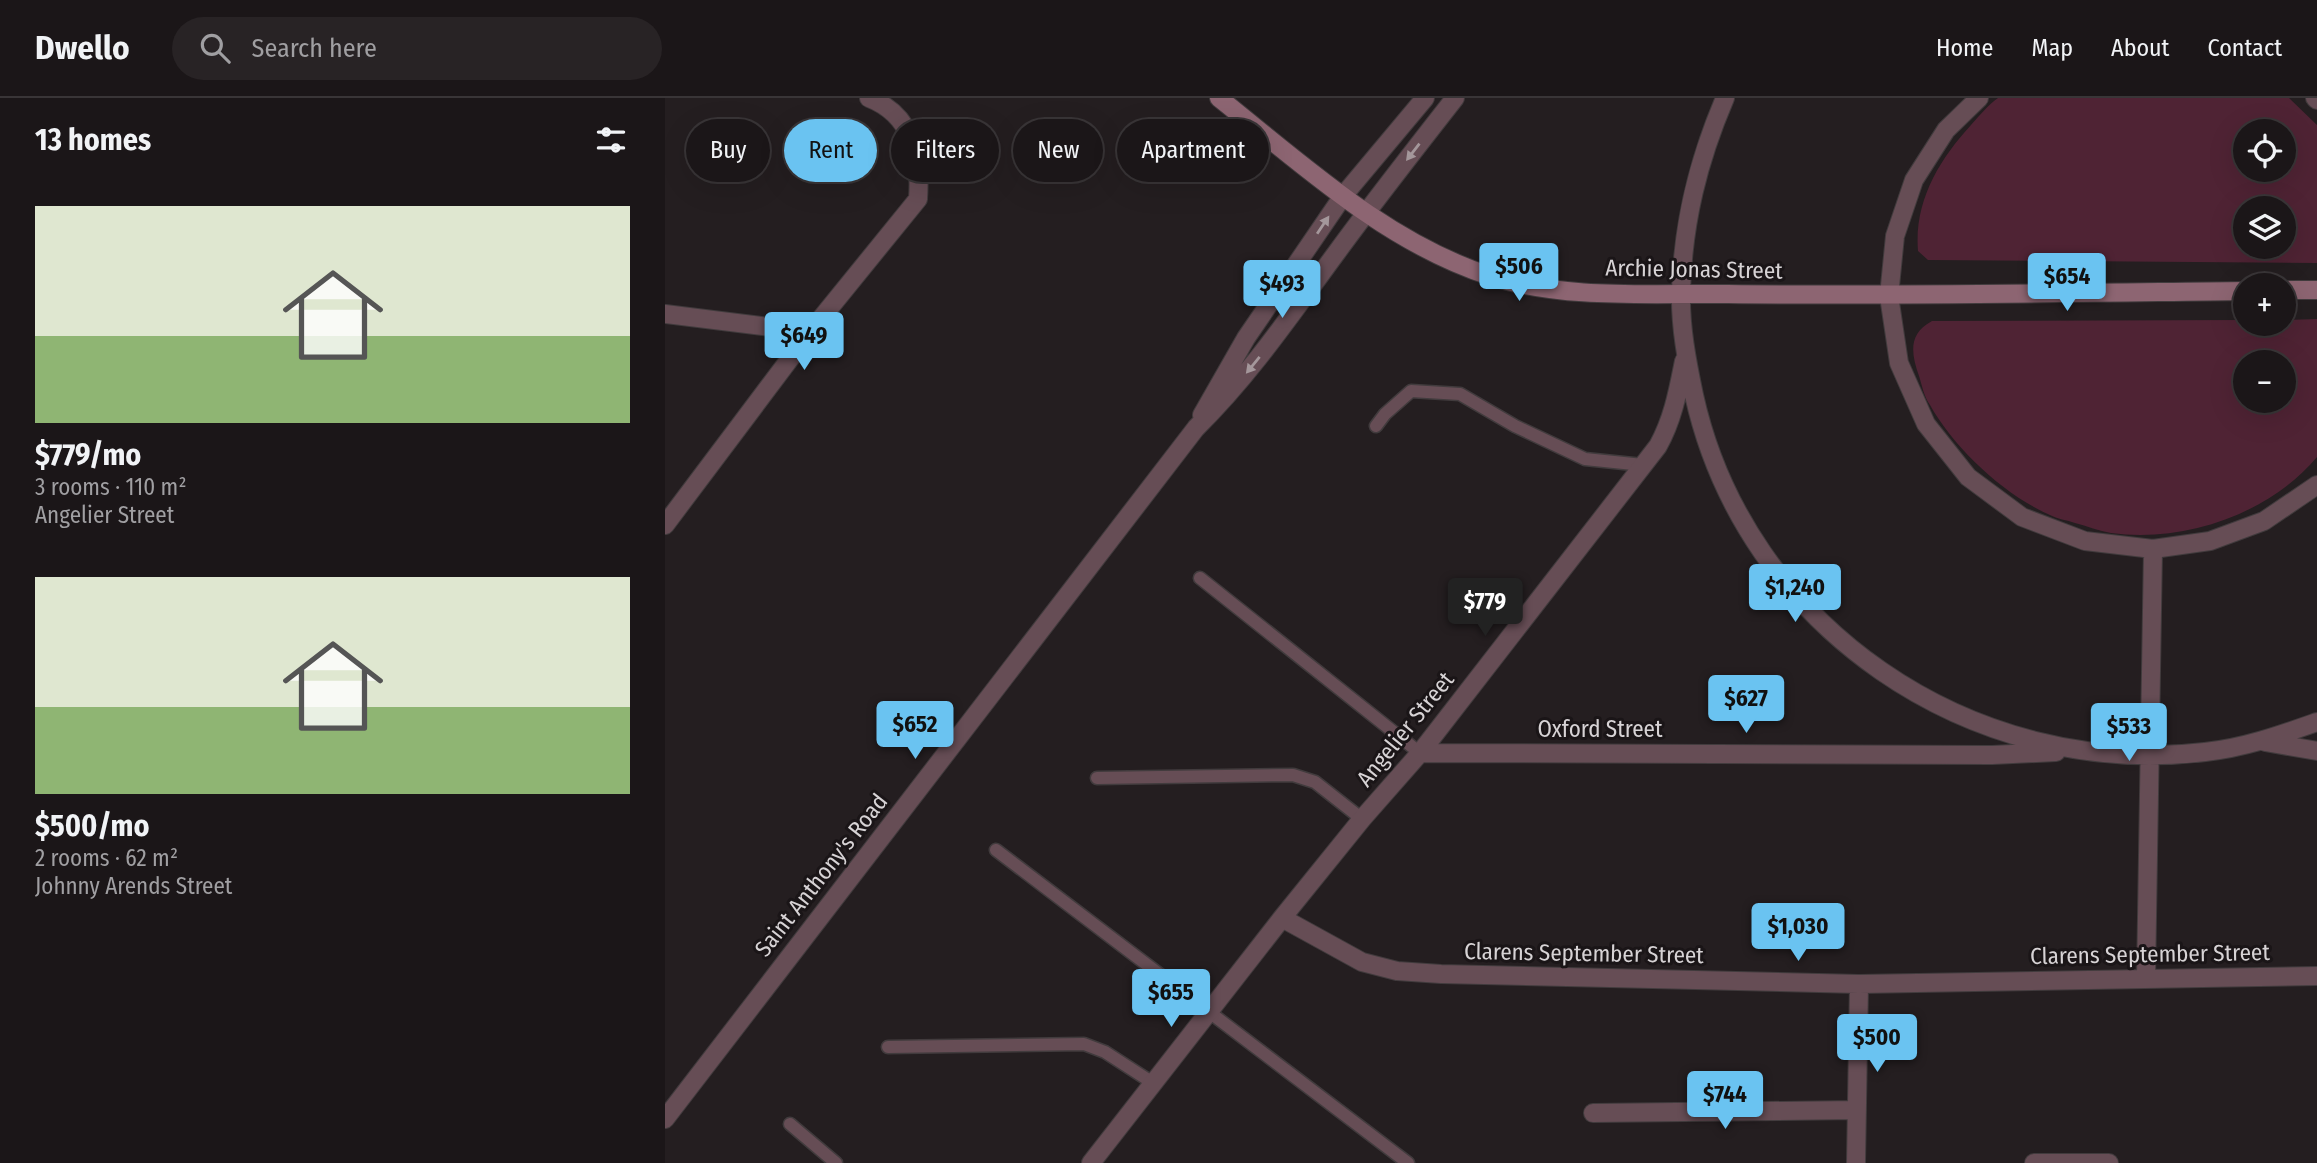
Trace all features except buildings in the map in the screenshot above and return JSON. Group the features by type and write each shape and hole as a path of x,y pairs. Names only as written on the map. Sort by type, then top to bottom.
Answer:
{"street":[{"path":"665,525 810,332 918,199 920,174 914,144 901,120 884,104 869,98"},
{"name":"Archie Jonas Street","path":"1219,98 1343,196 1409,240 1490,276 1531,286 1608,293 1889,296 2233,291"},
{"name":"Saint Anthony's Road","path":"1196,428 1216,387 1246,338 1343,196 1425,98"},
{"name":"Saint Anthony's Road","path":"665,1119 1196,428 1228,396 1268,346 1454,98"},
{"path":"1725,98 1706,141 1687,216 1681,293 1685,355 1701,427 1728,496 1766,559 1814,616 1870,665 1933,704 2002,733 2074,750 2148,756 2205,752 2261,742 2317,722"},
{"path":"1979,98 1946,130 1915,180 1895,236 1889,296 1899,363 1926,424 1968,477 2022,517 2085,541 2153,549 2210,541 2264,521 2317,485"},
{"path":"2296,290 2317,290"},
{"path":"665,314 810,332"},
{"name":"Angelier Street","path":"1091,1163 1282,918 1362,819 1420,753 1643,465 1668,429 1685,355"},
{"path":"2146,978 2153,549"},
{"path":"2261,742 2317,751"},
{"name":"Oxford Street","path":"1420,753 1992,755 2074,750"},
{"name":"Clarens September Street","path":"1282,918 1362,962 1397,971 1441,974 1859,984 2317,976"},
{"path":"1856,1163 1859,984"},
{"path":"1593,1113 1857,1110"},
{"path":"2034,1163 2109,1163"}],"lane":[{"path":"1376,426 1385,414 1411,391 1460,394 1515,426 1585,459 1643,465"},
{"path":"1200,578 1420,753"},
{"path":"1097,778 1293,775 1315,782 1362,819"},
{"path":"996,850 1207,1013 1408,1163"},
{"path":"888,1046 1084,1044 1105,1052 1153,1083"},
{"path":"790,1124 836,1163"}],"shaded area":[{"path":"1998,98 2289,98 2317,125 2317,263 1928,260 1918,251 1920,215 1925,198 1949,152 1984,110"},
{"path":"2317,319 2317,457 2297,477 2250,509 2196,528 2139,535 2111,533 2053,516 2015,495 1982,469 1952,438 1928,402 1916,368 1913,345 1919,332 1932,321 2233,320 2233,336 2296,336 2296,320"}]}
